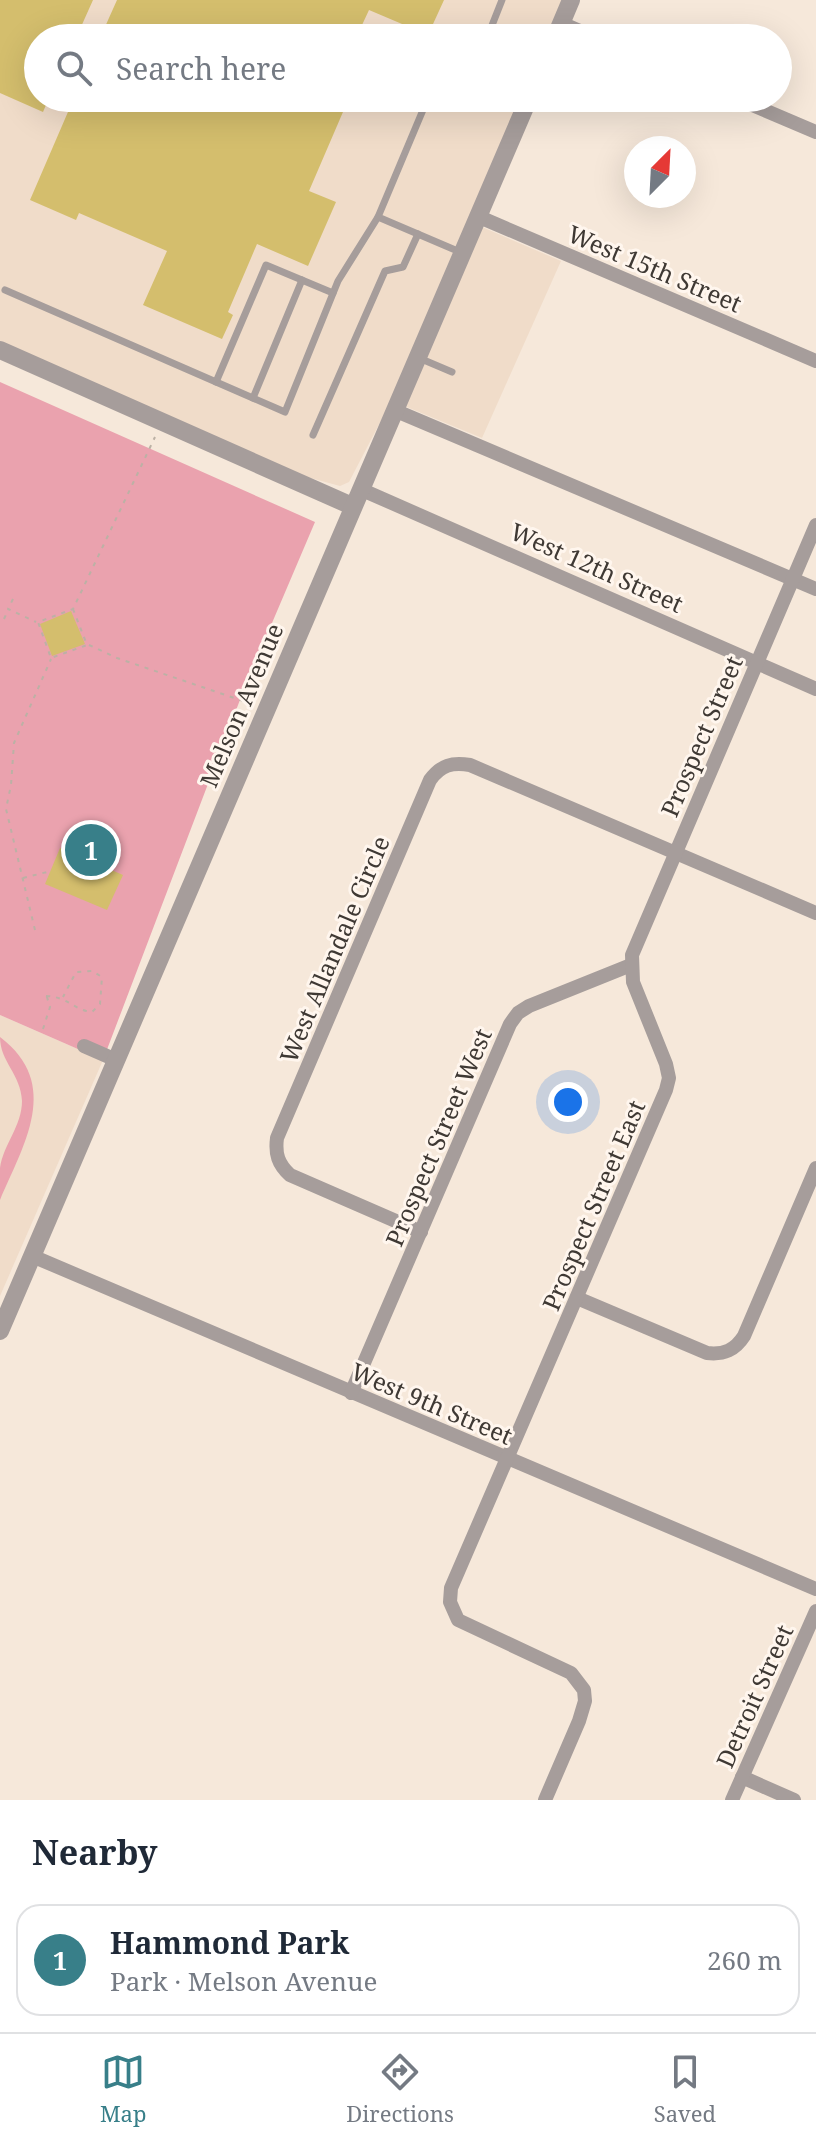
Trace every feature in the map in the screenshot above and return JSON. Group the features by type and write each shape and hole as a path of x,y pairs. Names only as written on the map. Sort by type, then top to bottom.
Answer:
{"street":[{"path":"561,24 571,0"},
{"name":"Melson Avenue","path":"0,1331 523,112"},
{"path":"769,112 816,132"},
{"name":"West 15th Street","path":"477,216 816,361"},
{"name":"West 12th Street","path":"0,350 816,689"},
{"path":"394,410 816,589"},
{"name":"Prospect Street","path":"631,965 635,945 816,525"},
{"name":"West Allandale Circle","path":"421,1232 290,1175 277,1158 277,1138 430,780 446,765 470,765 675,853"},
{"path":"675,853 816,913"},
{"name":"Prospect Street West","path":"351,1393 510,1024 518,1013 529,1006 631,965"},
{"name":"Prospect Street East","path":"508,1459 669,1078 639,998 631,965"},
{"path":"84,1046 116,1060"},
{"path":"577,1298 707,1353 719,1354 729,1350 738,1345 744,1336 816,1168"},
{"name":"West 9th Street","path":"32,1256 816,1589"},
{"path":"508,1459 451,1588 450,1602 458,1620 571,1673 584,1690 585,1701 579,1721 545,1800"},
{"name":"Detroit Street","path":"732,1800 816,1611"},
{"path":"742,1777 794,1800"}],"lane":[{"path":"493,24 502,0"},
{"path":"5,290 285,412 333,293 378,217 422,112"},
{"path":"378,217 462,253"},
{"path":"313,435 385,271 403,267 418,234"},
{"path":"216,382 266,265 333,293"},
{"path":"253,398 302,280"},
{"path":"417,357 452,372"}],"path":[{"path":"8,609 38,622 73,609 155,436"},
{"path":"4,619 13,599"},
{"path":"73,609 87,645"},
{"path":"35,930 6,809 14,743 51,658 38,622"},
{"path":"51,658 87,645 249,703"},
{"path":"22,878 47,872 49,875"},
{"path":"43,1029 50,1007 46,995 63,997 92,1012 100,1004 102,977 92,971 76,972 63,997"}],"shaded area":[{"path":"0,0 562,0 552,24 24,24 24,112 514,112 386,411 349,482 340,486 303,476 0,342"},
{"path":"482,227 561,261 482,438 402,405"},
{"path":"0,382 315,522 246,684 103,1060 0,1015"},
{"path":"0,1015 103,1060 0,1296"},
{"path":"0,1037 19,1055 30,1074 34,1094 27,1136 0,1200 0,1168 19,1119 22,1101 18,1083 3,1054"}],"building":[{"path":"0,0 93,0 82,24 24,24 24,104 0,93"},
{"path":"117,0 444,0 433,24 402,24 369,10 362,24 106,24"},
{"path":"68,112 343,112 309,191 336,202 308,266 257,244 228,312 233,315 222,339 143,305 167,251 79,213 76,220 30,200"},
{"path":"71,611 85,644 52,656 40,624"},
{"path":"60,848 123,875 107,910 45,884"}],"place":[{"name":"Hammond Park","path":"91,850"}]}
